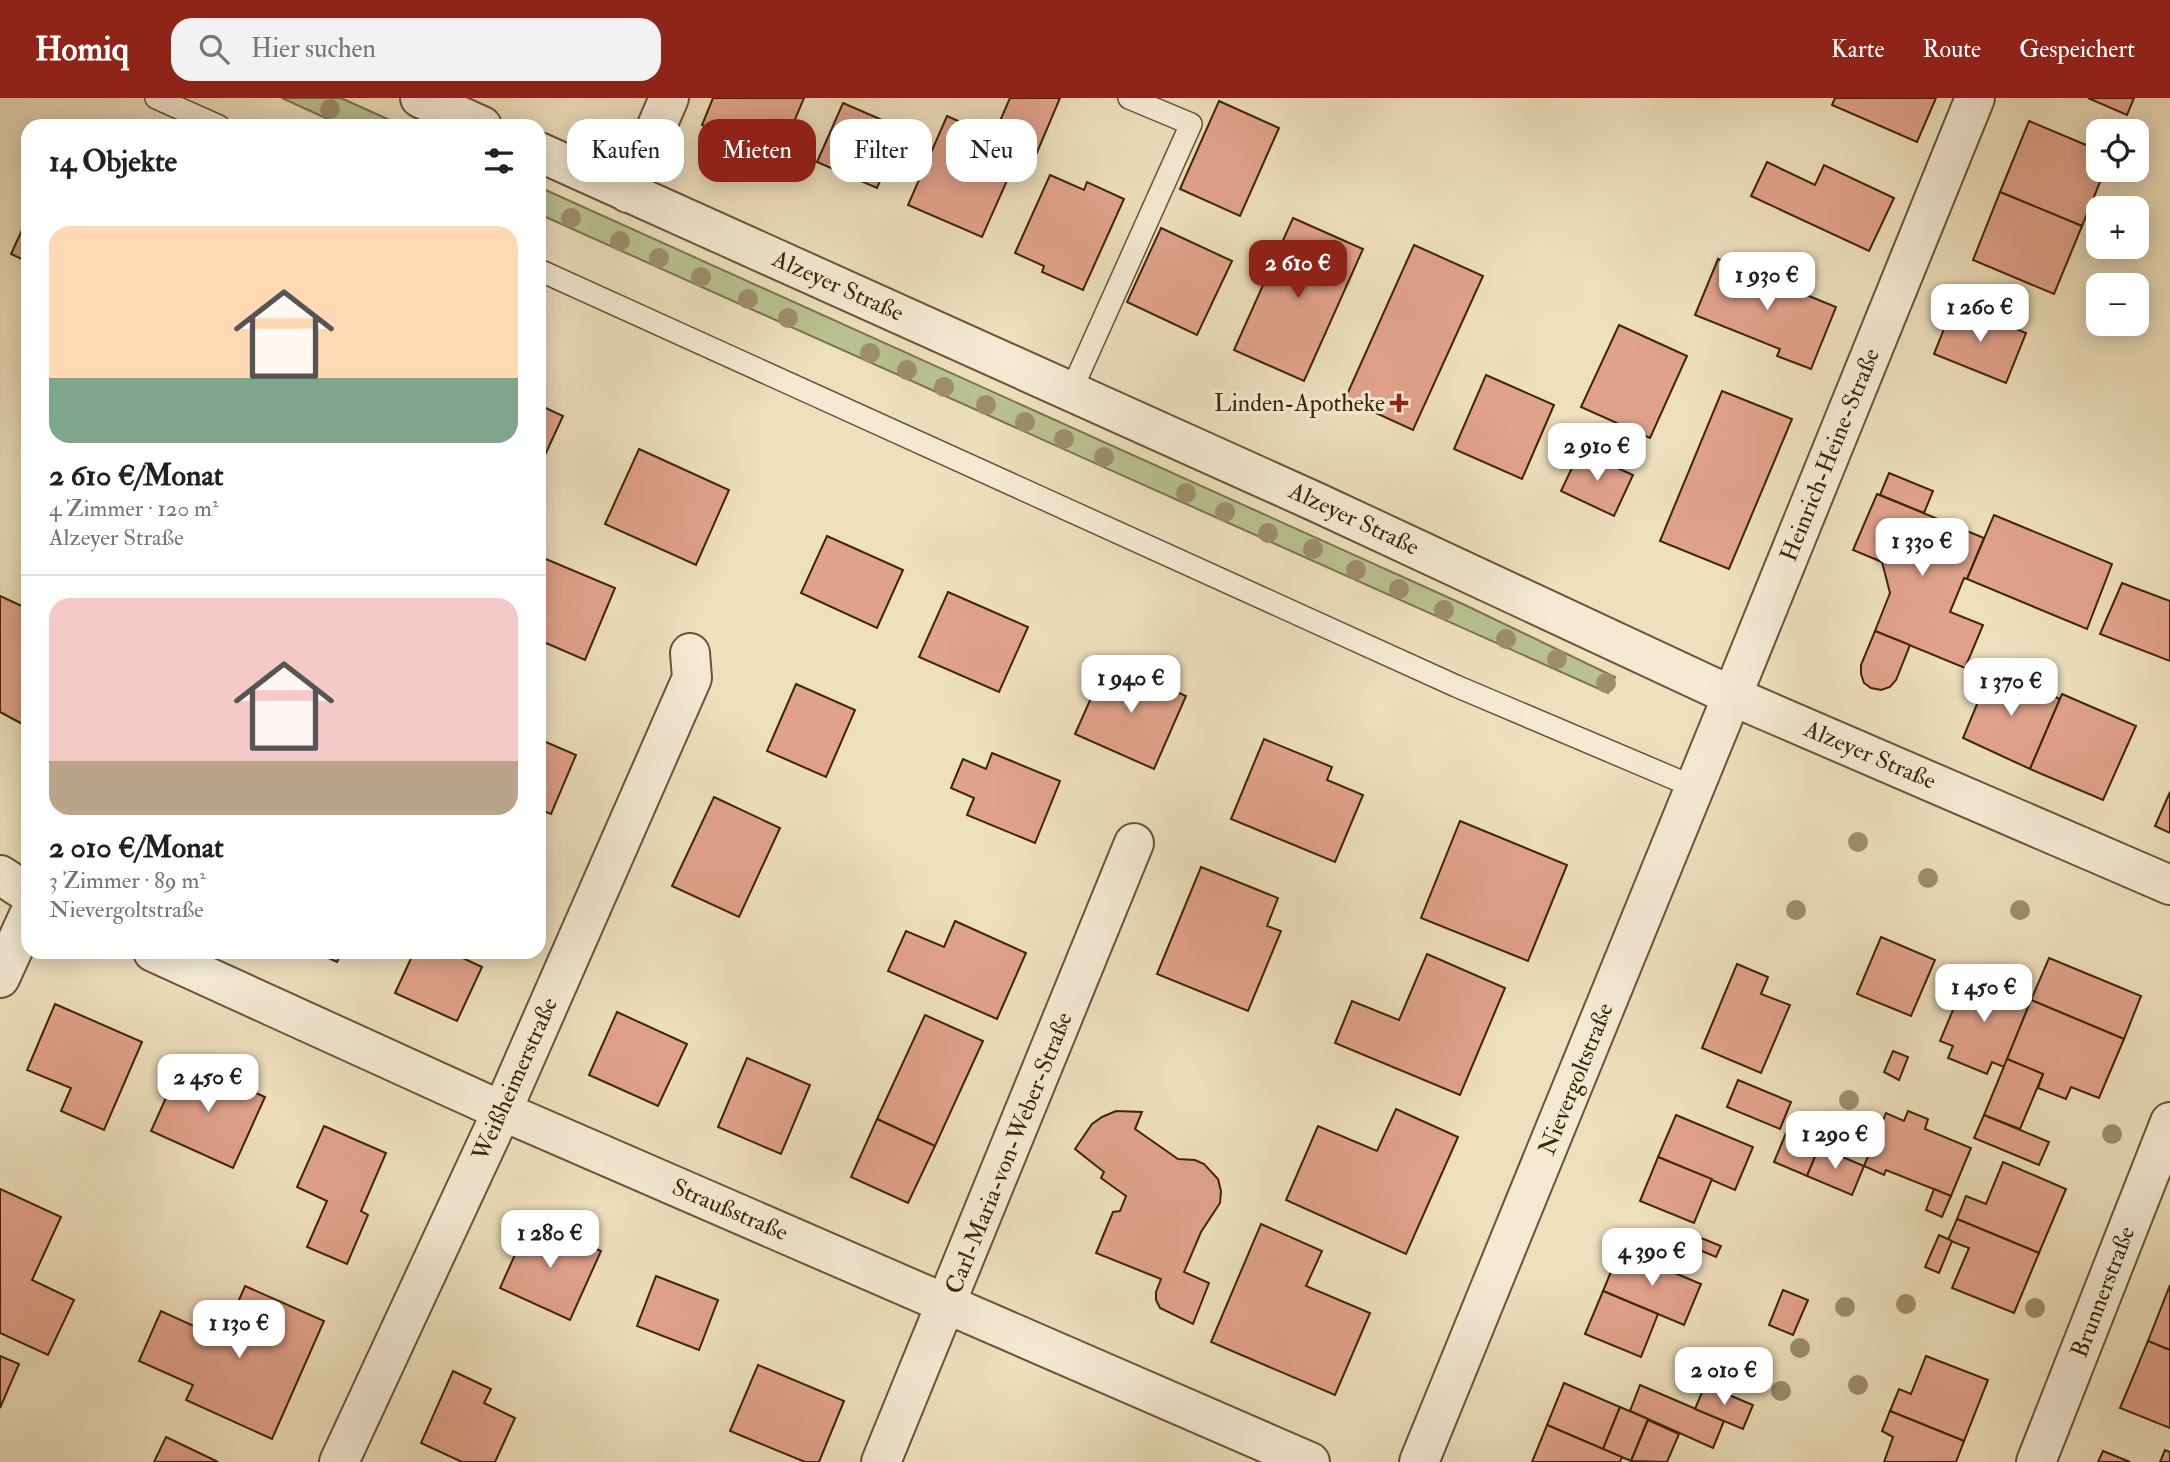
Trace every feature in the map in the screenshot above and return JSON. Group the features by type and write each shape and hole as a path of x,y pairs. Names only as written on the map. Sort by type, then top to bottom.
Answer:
{"street":[{"path":"421,98 467,119"},
{"path":"628,193 669,98"},
{"name":"Heinrich-Heine-Straße","path":"1732,696 1975,98"},
{"name":"Alzeyer Straße","path":"546,155 1071,391 1617,640 1732,696 2170,885"},
{"name":"Weißheimerstraße","path":"339,1462 502,1111 692,678 690,653"},
{"name":"Nievergoltstraße","path":"1419,1462 1732,696"},
{"name":"Carl-Maria-von-Weber-Straße","path":"881,1462 1134,844"},
{"path":"0,874 21,888"},
{"path":"0,978 21,932"},
{"name":"Straußstraße","path":"168,959 502,1111 1310,1462"},
{"name":"Brunnerstraße","path":"2036,1462 2170,1122"}],"lane":[{"path":"156,98 203,119"},
{"path":"1071,391 1191,124 1129,98"},
{"path":"546,273 1456,686 1694,787"}],"green space":[{"path":"282,98 341,98 388,119 328,119"},
{"path":"546,190 1465,605 1615,677 1608,693 546,217"}],"building":[{"path":"713,98 804,98 795,119 704,119"},
{"path":"1010,98 1060,98 1037,153 1037,119 1001,119"},
{"path":"1835,98 1936,98 1917,142 1832,105"},
{"path":"2088,98 2134,98 2127,115"},
{"path":"1219,101 1279,128 1240,216 1180,189"},
{"path":"843,103 880,119 836,119"},
{"path":"947,116 954,119 946,119 946,182 1006,182 982,237 908,205 918,182 932,182 932,150"},
{"path":"2029,121 2086,145 2086,182 2100,182 2094,196 2086,196 2086,216 2082,226 2000,192"},
{"path":"830,132 830,168 817,162"},
{"path":"1767,162 1815,185 1824,165 1894,198 1869,251 1751,196"},
{"path":"1050,175 1084,190 1087,182 1124,199 1083,290 1042,272 1044,266 1015,253"},
{"path":"863,182 880,182 877,188"},
{"path":"2000,192 2082,226 2054,294 1973,260"},
{"path":"1293,218 1363,249 1304,381 1234,350"},
{"path":"1161,228 1232,261 1197,335 1127,302"},
{"path":"21,232 21,259 11,254"},
{"path":"1414,245 1483,276 1413,430 1345,399"},
{"path":"1718,259 1836,307 1811,369 1777,356 1780,349 1695,315"},
{"path":"1954,304 2026,333 2006,383 1934,354"},
{"path":"1619,325 1687,356 1650,438 1581,407"},
{"path":"1486,375 1554,405 1522,479 1454,449"},
{"path":"1722,391 1792,419 1729,569 1660,541"},
{"path":"546,408 563,416 546,453"},
{"path":"639,449 729,490 696,565 605,524"},
{"path":"1580,451 1633,475 1614,516 1561,491"},
{"path":"1889,473 1933,491 1924,513 1880,495"},
{"path":"1877,494 1984,538 1950,612 1983,625 1965,668 1875,631 1890,593 1882,562 1853,550"},
{"path":"1994,515 2112,564 2087,629 1967,579"},
{"path":"827,536 903,570 877,628 801,593"},
{"path":"546,559 615,588 585,660 546,643"},
{"path":"2122,583 2170,601 2170,661 2100,634"},
{"path":"948,592 1028,627 999,692 919,657"},
{"path":"0,596 21,606 21,723 0,712"},
{"path":"1875,631 1910,645 1896,680 1890,687 1881,690 1864,683 1861,674 1861,665"},
{"path":"1107,662 1186,696 1154,769 1075,734"},
{"path":"1992,668 2060,699 2030,769 1963,738"},
{"path":"796,684 855,710 826,777 767,751"},
{"path":"2062,694 2136,726 2103,800 2030,769"},
{"path":"1264,739 1332,767 1327,780 1363,795 1335,862 1231,819"},
{"path":"546,742 576,755 551,814 546,812"},
{"path":"992,753 1060,781 1035,843 967,815 974,798 951,788 963,759 986,769"},
{"path":"2170,792 2170,833 2155,826"},
{"path":"714,797 780,828 739,917 672,886"},
{"path":"1460,821 1567,865 1528,961 1421,918"},
{"path":"1201,867 1278,898 1267,926 1281,931 1248,1011 1157,974"},
{"path":"955,921 1026,953 997,1019 888,971 906,931 944,947"},
{"path":"1881,937 1935,960 1911,1016 1857,994"},
{"path":"1427,954 1505,988 1460,1095 1335,1043 1352,1001 1399,1020"},
{"path":"2049,958 2141,996 2124,1039 2031,1000"},
{"path":"411,959 465,959 482,967 457,1021 395,993"},
{"path":"1737,964 1768,977 1761,994 1790,1005 1761,1073 1702,1048"},
{"path":"1968,974 2031,1000 2004,1067 1992,1062 1987,1074 1948,1058 1953,1046 1940,1041"},
{"path":"2031,1000 2124,1039 2099,1098 2071,1087 2066,1099 2038,1088 2043,1074 2007,1059"},
{"path":"55,1004 142,1042 104,1130 61,1111 71,1088 27,1070"},
{"path":"617,1012 687,1044 658,1106 589,1075"},
{"path":"925,1015 983,1041 935,1146 877,1119"},
{"path":"1893,1051 1908,1057 1899,1080 1884,1072"},
{"path":"747,1058 810,1085 781,1154 718,1127"},
{"path":"2007,1059 2043,1074 2020,1129 1984,1115"},
{"path":"183,1060 265,1097 233,1168 151,1131"},
{"path":"1738,1080 1791,1102 1780,1129 1727,1107"},
{"path":"1396,1109 1458,1137 1406,1254 1286,1200 1318,1126 1377,1151"},
{"path":"1116,1111 1142,1112 1135,1129 1178,1159 1195,1160 1204,1164 1218,1179 1220,1203 1201,1232 1184,1272 1209,1283 1193,1324 1160,1308 1156,1292 1161,1279 1096,1253 1113,1212 1120,1211 1126,1196 1101,1178 1104,1172 1075,1149 1092,1124"},
{"path":"1908,1111 1928,1119 1925,1129 1971,1148 1951,1196 1886,1170 1884,1175 1864,1166 1886,1113 1904,1121"},
{"path":"1676,1115 1753,1147 1735,1190 1658,1157"},
{"path":"1984,1115 2049,1142 2039,1165 1974,1138"},
{"path":"877,1119 935,1146 908,1203 851,1177"},
{"path":"324,1126 386,1153 361,1211 368,1215 347,1264 307,1247 327,1201 297,1187"},
{"path":"1786,1133 1819,1147 1807,1176 1774,1162"},
{"path":"1819,1147 1864,1166 1852,1195 1807,1176"},
{"path":"1658,1157 1712,1179 1694,1223 1640,1201"},
{"path":"2003,1162 2066,1189 2039,1253 1957,1219 1966,1196 1986,1204"},
{"path":"0,1189 61,1217 32,1280 74,1300 48,1355 0,1333"},
{"path":"1934,1189 1951,1196 1942,1217 1926,1210"},
{"path":"531,1219 601,1251 570,1320 500,1288"},
{"path":"1957,1219 2039,1253 2014,1313 1952,1288 1969,1248 1948,1240"},
{"path":"1261,1224 1322,1251 1306,1286 1370,1313 1335,1395 1211,1342"},
{"path":"1939,1235 1952,1241 1939,1273 1925,1267"},
{"path":"1701,1238 1721,1246 1716,1257 1697,1249"},
{"path":"1620,1250 1701,1284 1684,1325 1603,1291"},
{"path":"656,1276 718,1300 699,1350 637,1326"},
{"path":"2170,1285 2170,1350 2148,1341"},
{"path":"245,1286 324,1321 272,1439 186,1400 193,1385 139,1361 161,1311 222,1339"},
{"path":"1783,1290 1808,1300 1793,1335 1769,1325"},
{"path":"1603,1291 1658,1314 1641,1357 1585,1334"},
{"path":"2148,1341 2170,1350 2170,1428 2120,1408"},
{"path":"0,1356 19,1364 0,1408"},
{"path":"1926,1356 1988,1380 1964,1441 1890,1411 1899,1389 1911,1394"},
{"path":"758,1365 844,1401 819,1462 805,1462 730,1431"},
{"path":"453,1371 491,1389 484,1403 515,1418 495,1462 462,1462 421,1443"},
{"path":"1564,1383 1620,1407 1603,1449 1547,1425"},
{"path":"1640,1385 1724,1421 1713,1448 1630,1411"},
{"path":"1705,1385 1753,1405 1743,1429 1695,1409"},
{"path":"1620,1407 1648,1419 1631,1461 1603,1449"},
{"path":"1890,1411 1964,1441 1956,1462 1884,1462 1893,1437 1882,1431"},
{"path":"1648,1420 1679,1434 1667,1462 1631,1461"},
{"path":"1547,1425 1622,1457 1620,1462 1532,1462"},
{"path":"166,1437 218,1462 154,1462"},
{"path":"2165,1450 2170,1452 2170,1462 2160,1462"},
{"path":"2103,1451 2130,1462 2098,1462"}],"place":[{"name":"Linden-Apotheke","path":"1399,403"}]}
